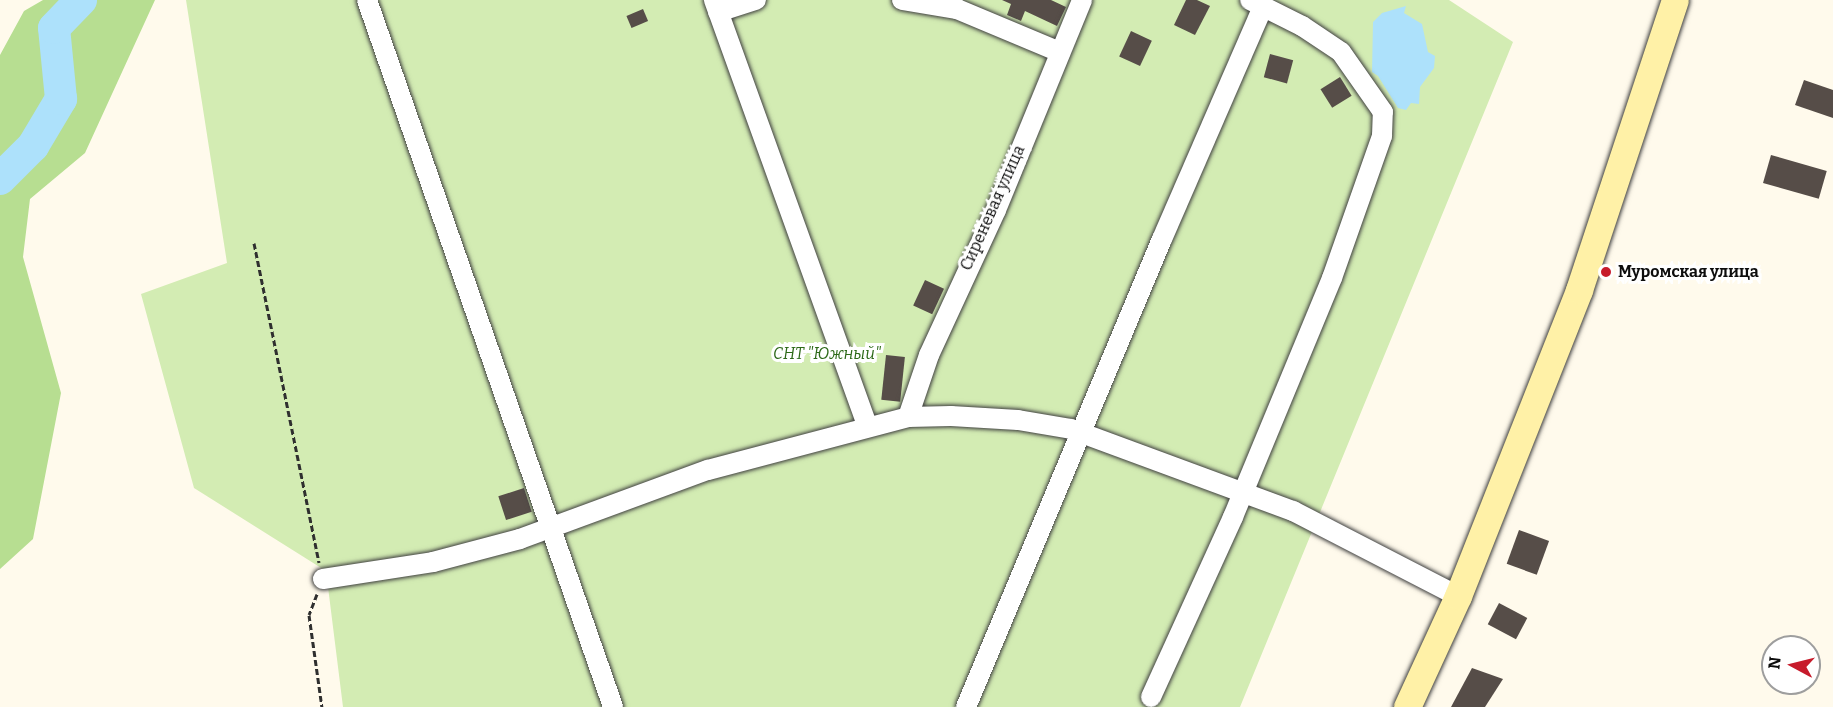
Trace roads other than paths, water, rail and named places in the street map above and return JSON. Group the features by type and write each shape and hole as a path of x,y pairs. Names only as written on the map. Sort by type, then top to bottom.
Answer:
{"main road":[{"path":"1407,707 1458,596 1580,291 1675,0"}],"street":[{"path":"367,0 613,707"},
{"path":"756,0 716,6 868,427"},
{"path":"902,0 957,9 1060,52"},
{"name":"Сиреневая улица","path":"908,417 929,355 996,210 1082,0"},
{"path":"966,707 1257,3 1302,26 1341,52 1383,112 1383,128 1362,199 1332,278 1244,492 1151,698"},
{"path":"323,579 433,562 520,540 708,470 908,417 1018,420 1081,433 1293,511 1458,596"}],"water":[{"path":"1406,6 1404,13 1422,24 1428,52 1435,56 1434,68 1420,87 1419,104 1411,103 1406,110 1398,108 1378,76 1372,72 1373,22 1382,13"}],"waterway":[{"path":"0,179 33,146 61,99 54,28 81,0"}],"place":[{"name":"Муромская улица","path":"1606,272"}],"park label":[{"name":"СНТ \"Южный\"","path":"827,354"}]}
